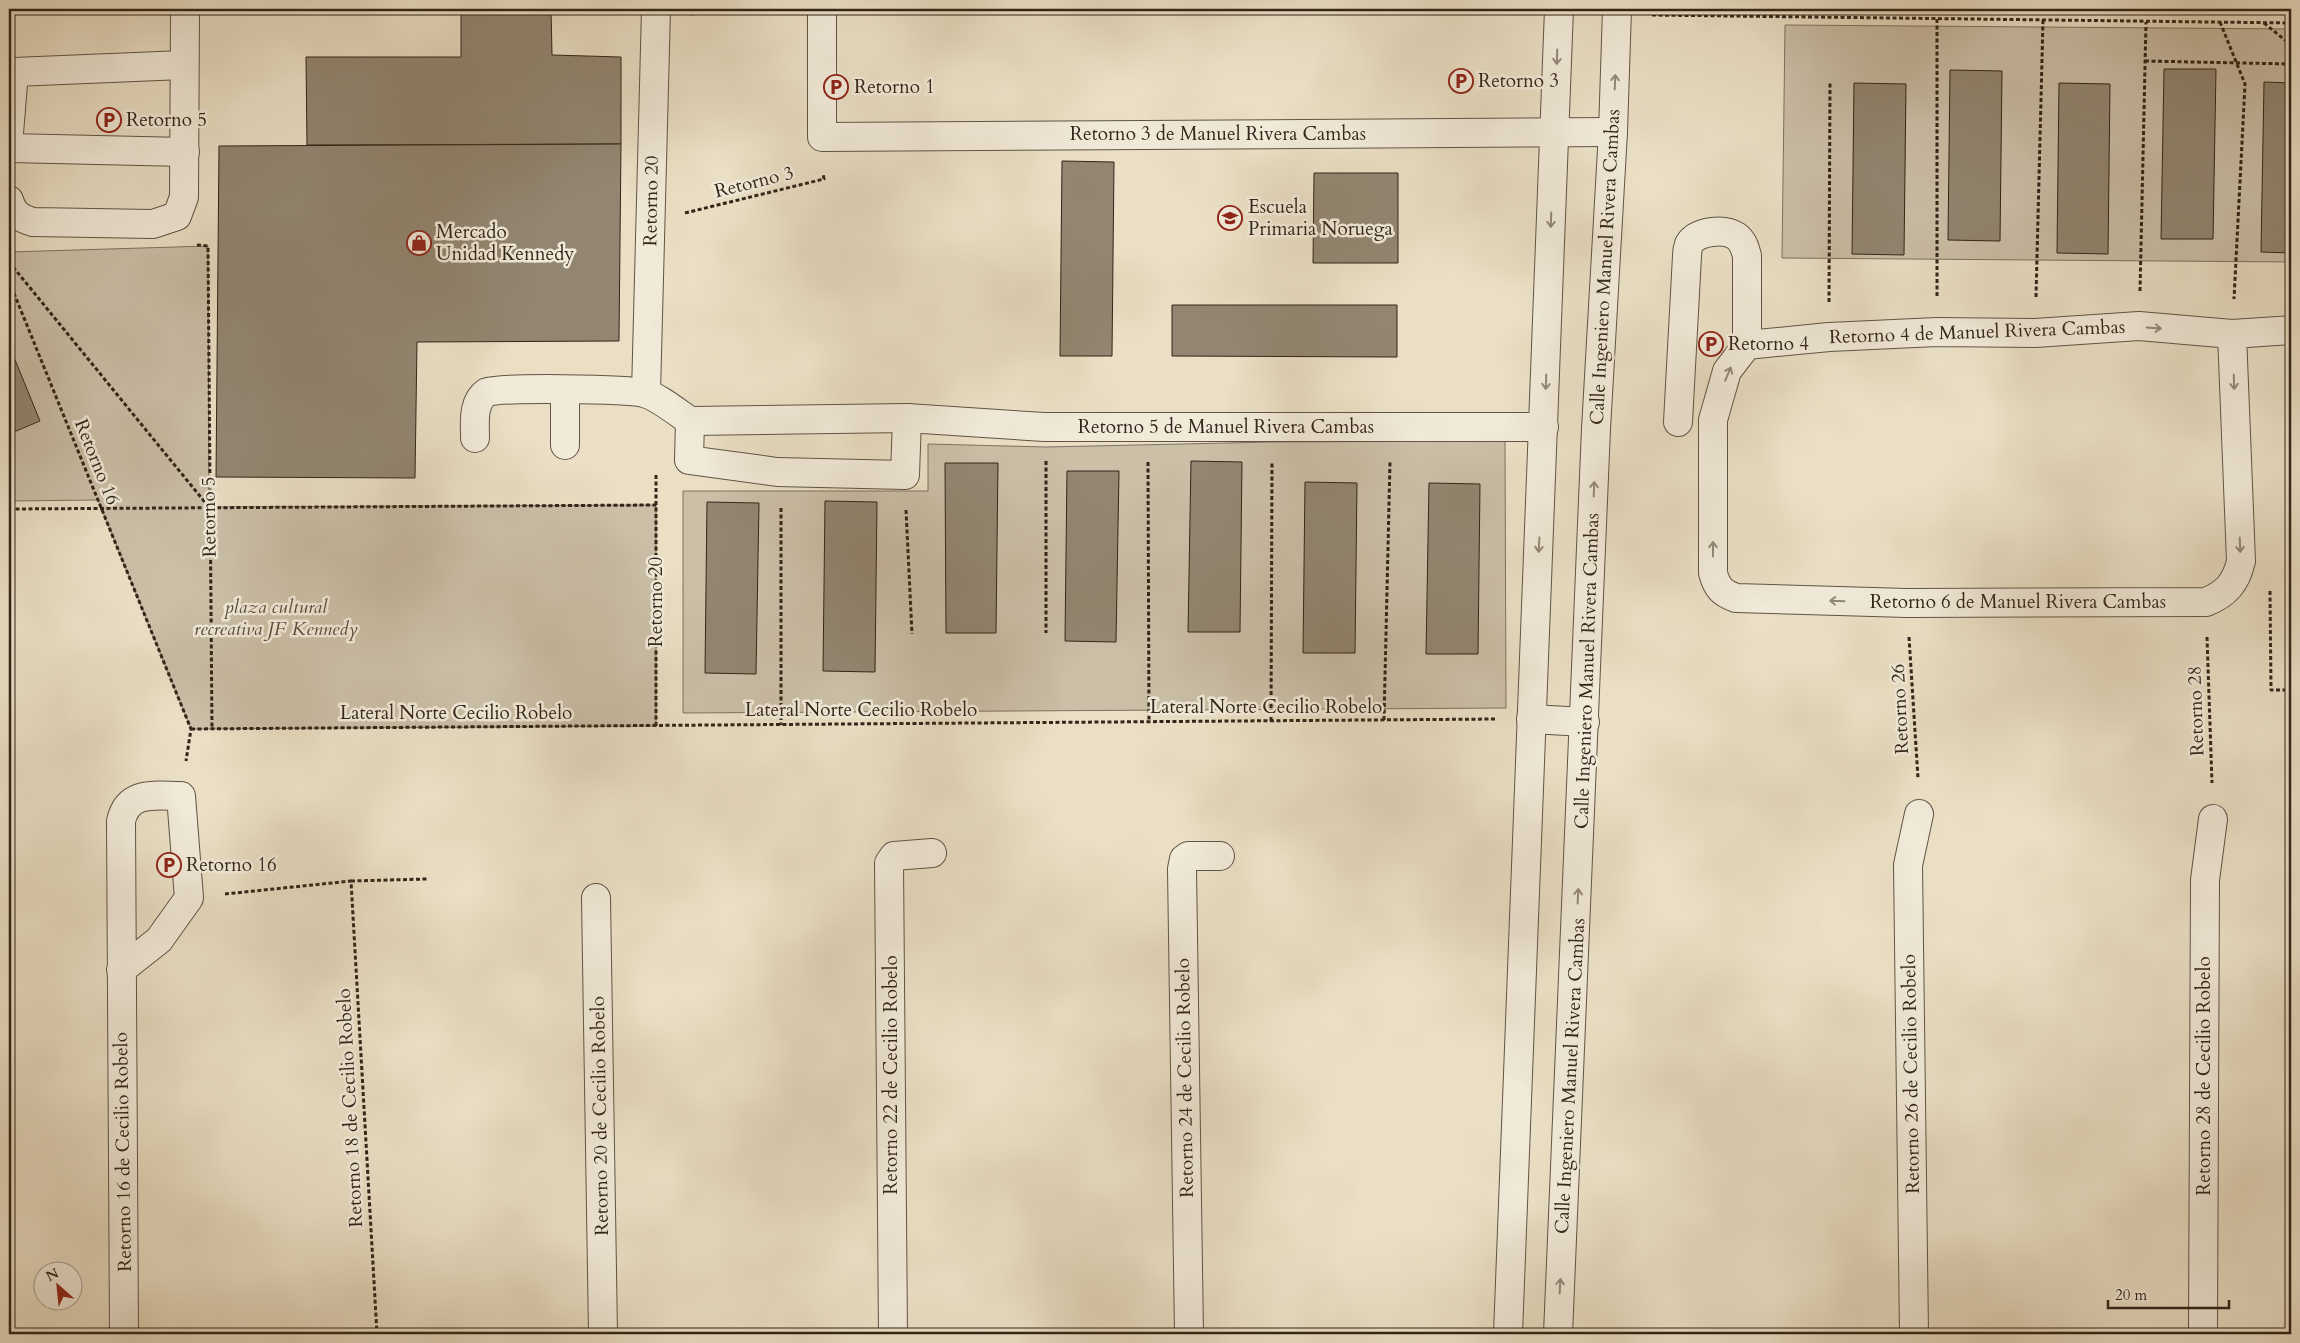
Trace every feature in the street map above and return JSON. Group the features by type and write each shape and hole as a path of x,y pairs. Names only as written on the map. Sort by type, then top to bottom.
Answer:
{"street":[{"path":"9,200 12,210 21,219 32,222 153,224 177,216 182,207 185,152 183,65 185,9"},
{"name":"Retorno 20","path":"646,393 656,9"},
{"path":"822,9 822,137"},
{"path":"1508,1334 1559,9"},
{"name":"Calle Ingeniero Manuel Rivera Cambas","path":"1558,1334 1596,428 1613,132 1617,12"},
{"path":"9,133 14,72 183,65"},
{"name":"Retorno 3 de Manuel Rivera Cambas","path":"822,137 1613,132"},
{"path":"9,148 185,152"},
{"path":"1678,422 1686,256 1690,244 1699,235 1723,232 1735,235 1744,244 1747,256 1747,345"},
{"name":"Retorno 4 de Manuel Rivera Cambas","path":"1747,345 1828,337 1937,332 2035,332 2139,326 2232,334 2291,330"},
{"path":"2206,602 2220,596 2231,586 2238,574 2241,561 2232,334"},
{"name":"Retorno 6 de Manuel Rivera Cambas","path":"1747,345 1727,371 1714,420 1713,573 1716,585 1724,594 1736,598 1907,603 2206,602"},
{"path":"475,438 475,414 479,401 488,392 500,389 620,390 646,393 690,421 689,460 777,472 905,475 907,418"},
{"path":"565,391 566,445"},
{"name":"Retorno 5 de Manuel Rivera Cambas","path":"690,421 907,418 1044,427 1544,427"},
{"path":"1531,719 1585,722"},
{"name":"Retorno 16 de Cecilio Robelo","path":"124,1334 121,821 124,809 132,800 144,796 181,796"},
{"path":"121,970 159,940 189,898 181,796"},
{"name":"Retorno 26 de Cecilio Robelo","path":"1914,1334 1908,865 1919,814"},
{"name":"Retorno 28 de Cecilio Robelo","path":"2203,1334 2205,880 2213,819"},
{"name":"Retorno 22 de Cecilio Robelo","path":"893,1334 889,863 894,856 932,853"},
{"name":"Retorno 24 de Cecilio Robelo","path":"1189,1334 1182,869 1184,859 1188,856 1220,856"},
{"name":"Retorno 20 de Cecilio Robelo","path":"596,898 603,1334"}],"path":[{"path":"1617,12 1937,19 2291,23"},
{"path":"1937,19 1937,332"},
{"path":"2035,332 2043,20"},
{"path":"2139,326 2146,22"},
{"path":"2220,22 2245,84 2232,334"},
{"path":"2264,22 2291,45"},
{"path":"2145,61 2291,64"},
{"path":"1828,337 1830,83"},
{"name":"Retorno 3","path":"650,215 674,216 824,179 822,137"},
{"name":"Retorno 5","path":"208,246 212,729"},
{"path":"9,262 209,507"},
{"name":"Retorno 16","path":"9,281 191,729"},
{"path":"1148,426 1149,722"},
{"path":"1271,721 1272,426"},
{"path":"1044,427 1046,448 1046,633"},
{"path":"1384,720 1391,428"},
{"name":"Retorno 20","path":"656,726 656,452 689,460"},
{"path":"777,472 781,491 781,725"},
{"path":"905,475 912,634"},
{"path":"9,498 14,509"},
{"path":"9,509 656,505"},
{"path":"2241,561 2269,571 2271,690 2291,690"},
{"name":"Retorno 28","path":"2206,602 2211,709 2213,819"},
{"name":"Retorno 26","path":"1907,603 1915,710 1919,814"},
{"name":"Lateral Norte Cecilio Robelo","path":"191,729 1531,719"},
{"path":"181,796 191,729"},
{"path":"189,898 351,881 427,879"},
{"name":"Retorno 18 de Cecilio Robelo","path":"351,881 377,1334"}],"green space":[{"path":"1785,25 2291,29 2291,262 1782,258"},
{"name":"plaza cultural recreativa JF Kennedy","path":"208,246 209,507 656,505 656,726 191,729 98,500 9,501 9,252"},
{"path":"1505,441 1506,708 683,713 683,491 928,491 928,444 1046,447 1272,442"}],"building":[{"path":"461,9 551,9 552,55 621,57 621,144 307,145 306,57 461,57"},
{"path":"2164,69 2216,69 2213,239 2161,239"},
{"path":"1950,70 2002,71 2000,241 1948,240"},
{"path":"2264,82 2291,83 2291,253 2261,252"},
{"path":"1854,83 1906,84 1904,255 1852,254"},
{"path":"2059,83 2110,84 2108,254 2057,253"},
{"path":"621,144 619,341 417,342 415,478 216,477 219,146"},
{"path":"1062,161 1114,162 1112,356 1060,356"},
{"path":"1314,173 1398,173 1398,263 1313,263"},
{"path":"1172,305 1397,305 1397,357 1172,356"},
{"path":"9,345 40,421 9,434"},
{"path":"1191,461 1242,462 1240,632 1188,632"},
{"path":"945,463 998,463 996,633 946,633"},
{"path":"1067,471 1119,471 1116,642 1065,641"},
{"path":"1305,482 1357,483 1355,653 1303,653"},
{"path":"1429,483 1480,484 1478,654 1426,654"},
{"path":"825,501 877,502 875,672 823,671"},
{"path":"707,502 759,503 756,674 705,673"}],"place":[{"name":"Retorno 3","path":"1461,81"},
{"name":"Retorno 1","path":"836,87"},
{"name":"Retorno 5","path":"109,120"},
{"name":"Escuela Primaria Noruega","path":"1230,218"},
{"name":"Mercado Unidad Kennedy","path":"419,243"},
{"name":"Retorno 4","path":"1711,344"},
{"name":"Retorno 16","path":"169,865"}]}
